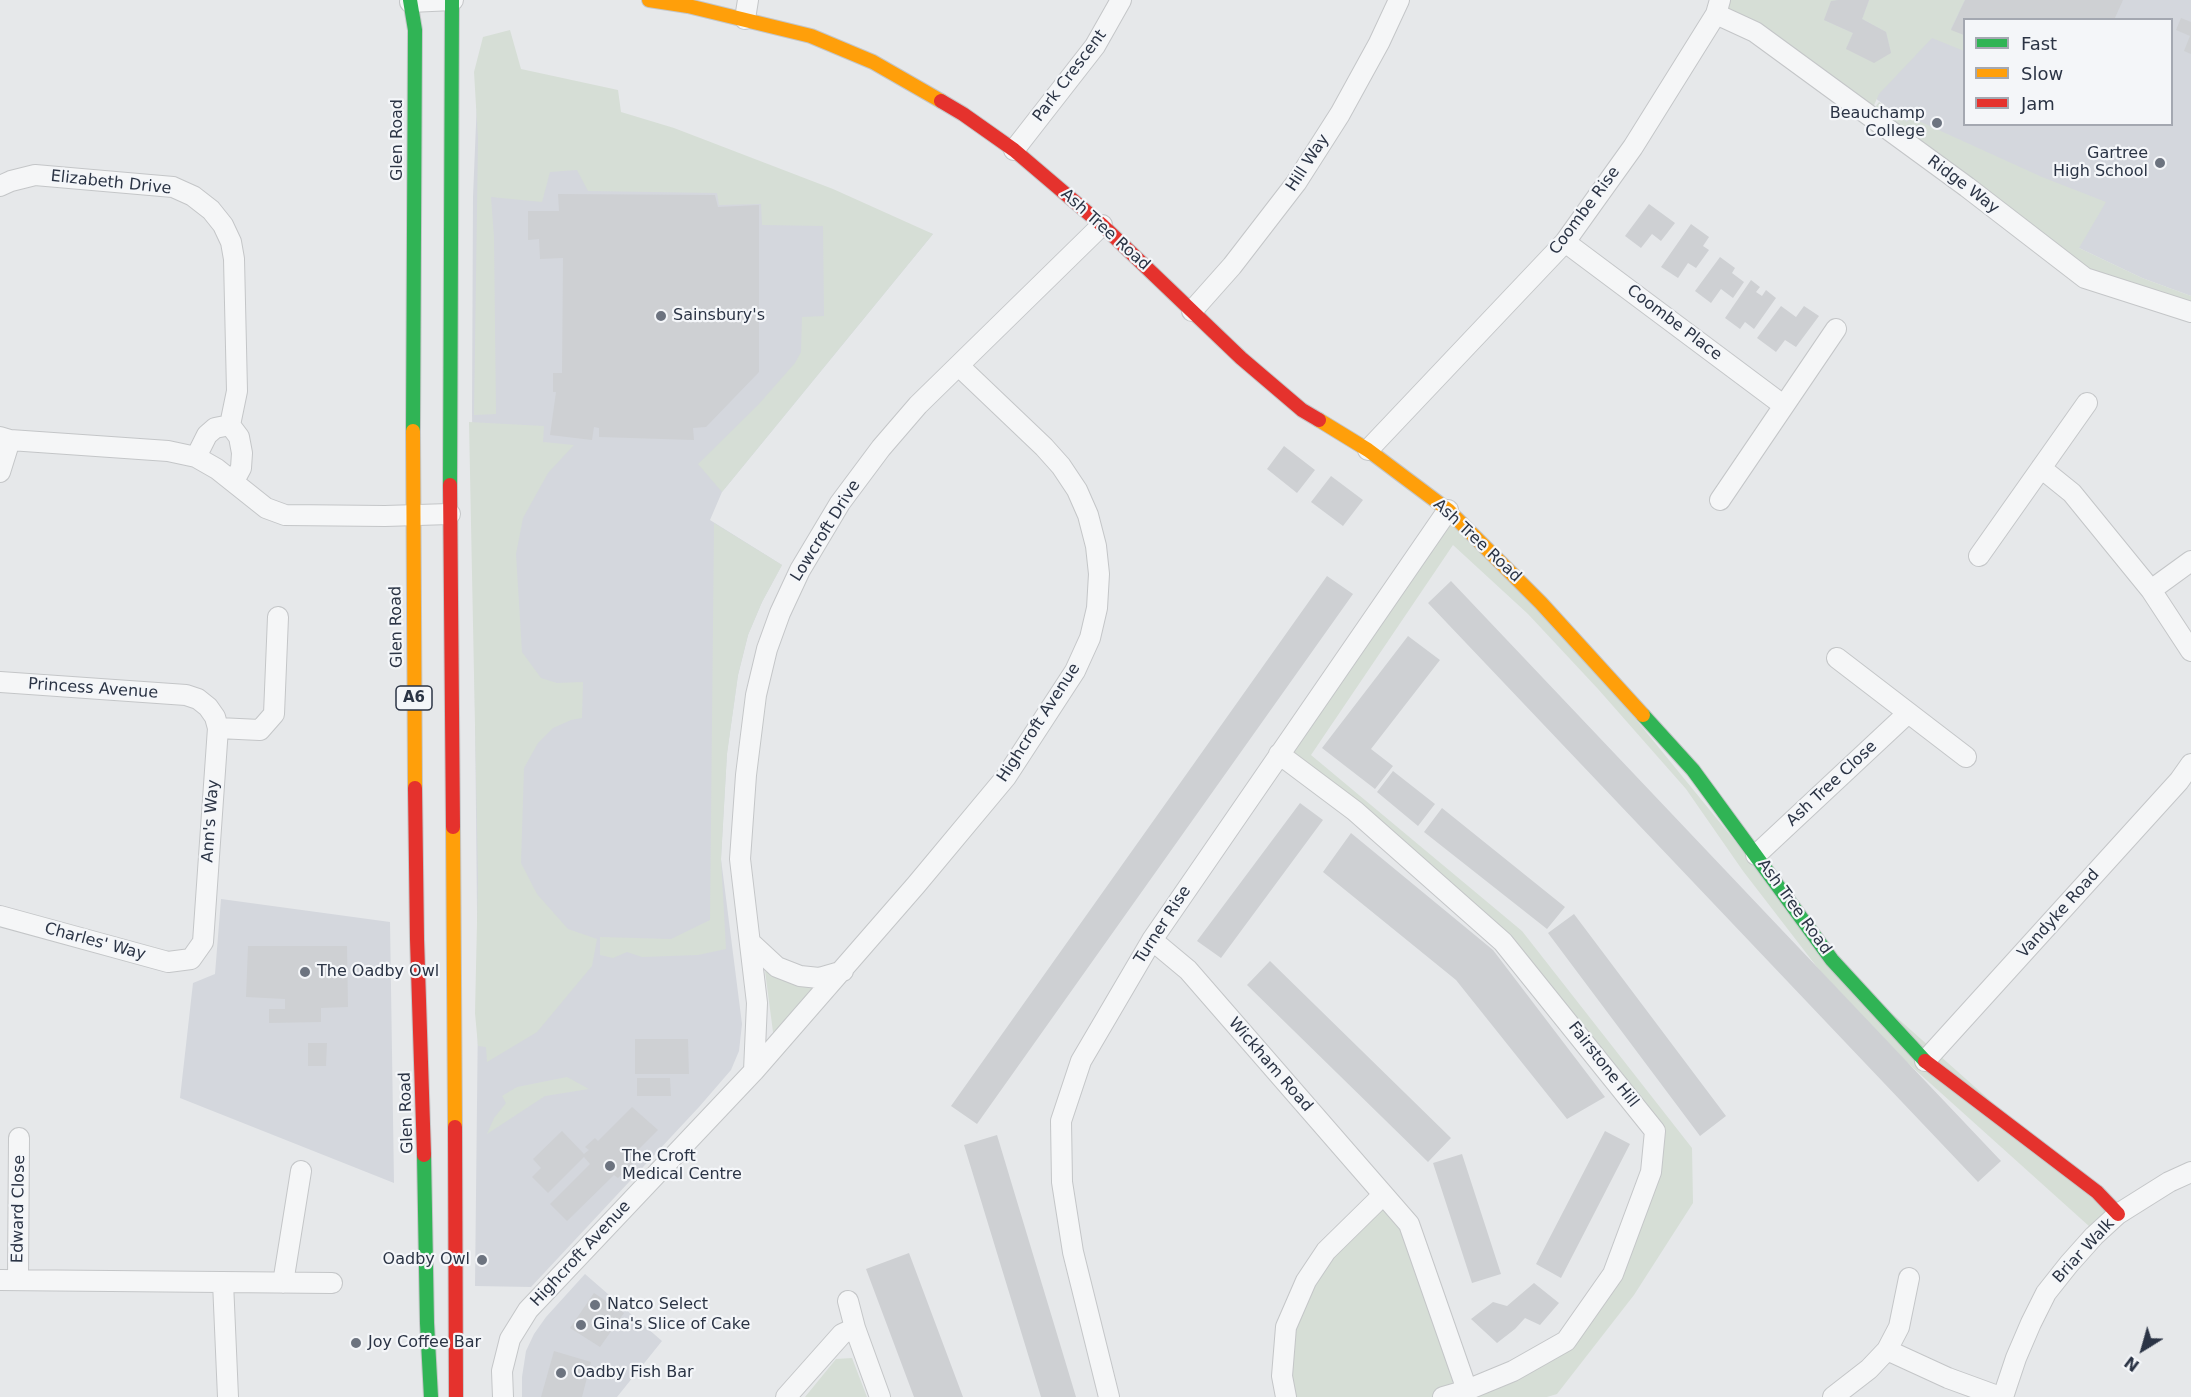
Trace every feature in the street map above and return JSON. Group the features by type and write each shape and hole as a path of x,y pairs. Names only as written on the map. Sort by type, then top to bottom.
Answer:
{"main road":[{"name":"A6","path":"452,0 450,513 456,1397"},
{"name":"Ash Tree Road","path":"649,0 688,6 747,9 873,62 963,114 1014,150 1102,225 1241,358 1302,410 1368,450 1448,510 1541,603 1693,770 1832,960 1925,1061 2097,1192 2118,1214"},
{"name":"Glen Road","path":"410,1 415,30 412,514 417,939 422,1053 426,1323 430,1397"}],"street":[{"path":"410,1 452,0"},
{"name":"Park Crescent","path":"1014,150 1095,46 1121,0"},
{"name":"Hill Way","path":"1192,311 1232,266 1296,183 1340,114 1383,35 1399,0"},
{"name":"Coombe Rise","path":"1368,450 1565,242 1633,147 1718,7"},
{"name":"Ridge Way","path":"1718,7 1967,187 2085,278 2191,312"},
{"name":"Elizabeth Drive","path":"0,186 35,175 173,187 193,196 211,210 223,225 231,242 234,259 237,391 230,424"},
{"name":"Lowcroft Drive","path":"754,1071 757,1003 740,859 746,774 754,707 767,650 800,570 840,503 880,448 918,405 1102,225"},
{"name":"Coombe Place","path":"1565,242 1783,405"},
{"path":"1720,500 1836,329"},
{"name":"Highcroft Avenue","path":"503,1397 502,1371 510,1339 528,1310 754,1071 843,971 1006,777 1075,671 1090,638 1097,608 1099,573 1096,546 1088,515 1077,490 1061,466 1044,447 959,366"},
{"path":"1979,556 2087,403"},
{"path":"196,458 207,435 215,428 230,424 239,437 242,453 241,468 234,481"},
{"path":"0,472 5,439 168,450 196,458 234,481 266,508 285,515 450,513"},
{"path":"2041,468 2072,493 2151,590 2191,651"},
{"name":"Turner Rise","path":"1110,1397 1073,1252 1062,1182 1061,1121 1081,1061 1152,940 1448,510"},
{"path":"2151,590 2191,561"},
{"path":"218,728 260,730 274,714 278,617"},
{"path":"1838,658 1966,757"},
{"name":"Princess Avenue","path":"0,682 186,695 198,699 208,707 215,717 218,728"},
{"name":"Ash Tree Close","path":"1756,855 1908,713"},
{"name":"Ann's Way","path":"191,959 203,942 218,728"},
{"name":"Fairstone Hill","path":"1279,754 1355,811 1503,942 1655,1131 1651,1173 1614,1274 1566,1341 1513,1371 1443,1397"},
{"name":"Vandyke Road","path":"1925,1061 2180,781 2191,764"},
{"name":"Charles' Way","path":"0,916 168,962 191,959"},
{"name":"Wickham Road","path":"1152,940 1188,970 1409,1224 1467,1390"},
{"path":"750,942 777,967 800,976 819,978 843,971"},
{"name":"Edward Close","path":"20,1138 9,1280 332,1283"},
{"path":"283,1282 301,1171"},
{"name":"Briar Walk","path":"2001,1397 2046,1293 2075,1257 2118,1214 2169,1182 2191,1172"},
{"path":"1286,1397 1282,1376 1286,1327 1306,1281 1326,1251 1383,1196"},
{"path":"1833,1397 1869,1369 1887,1350 1899,1327 1909,1278"},
{"path":"223,1282 228,1397"},
{"path":"848,1301 855,1328 880,1397"},
{"path":"786,1397 843,1335 855,1328"},
{"path":"1887,1350 1940,1374 2001,1397"}],"shaded area":[{"path":"1720,0 1838,0 1831,2 1824,20 1853,33 1846,49 1891,53 1886,32 1862,19 1869,0 1965,0 1951,29 1963,35 1963,51 1932,38 1879,94 1871,112 1879,102 1907,122 1910,117 2042,177 2106,202 2079,248 2142,278 2191,296 2191,311 2085,278 1716,14"},
{"name":"Beauchamp College","path":"1747,0 2191,0 2191,296 2142,278 2079,248 1907,122"},
{"path":"510,30 521,69 618,90 621,112 674,128 833,189 933,234 722,492 698,464 758,405 795,363 801,352 802,317 824,316 823,226 762,225 761,204 719,205 717,193 588,191 577,170 550,172 542,202 491,197 494,237 496,414 474,415 478,139 474,72 483,37"},
{"path":"478,76 933,234 722,492 710,520 782,565 762,602 748,635 738,675 727,753 721,859 742,1024 739,1051 731,1070 699,1107 531,1287 475,1286 478,1012 472,411 473,197"},
{"path":"469,422 544,426 543,442 574,445 548,473 523,518 516,554 522,652 541,678 557,683 583,682 582,718 553,728 538,743 524,768 521,863 537,894 568,929 597,939 592,966 537,1032 487,1062 486,1047 478,1046 475,1013 478,877"},
{"path":"1448,510 1541,603 1832,960 2118,1214 2090,1227 1901,1057 1820,971 1743,871 1686,789 1528,614 1453,545 1311,755 1522,931 1692,1148 1693,1203 1634,1295 1557,1394 1547,1397 1286,1397 1282,1376 1306,1281 1382,1196 1409,1224 1467,1390 1566,1341 1613,1274 1655,1131 1503,942 1279,754"},
{"path":"714,523 782,565 762,602 748,635 738,675 727,754 721,859 726,949 698,955 642,957 627,952 613,958 600,955 600,937 671,939 710,920"},
{"path":"221,899 390,922 394,1183 180,1098 193,983 215,974"},
{"path":"765,971 791,982 818,987 776,1035 773,1032"},
{"path":"567,1077 589,1089 545,1096 487,1134 494,1118 506,1103 502,1096 517,1087"},
{"path":"585,1274 662,1341 617,1397 522,1397 526,1351 534,1334 546,1317"},
{"path":"852,1358 867,1397 805,1397 836,1359"}],"building":[{"path":"1869,0 1862,19 1886,32 1891,53 1874,63 1846,49 1853,33 1824,20 1831,1"},
{"path":"1965,0 2123,0 2115,18 1963,18 1963,35 1951,30"},
{"path":"2181,18 2191,22 2191,54 2184,51 2190,36 2176,30"},
{"name":"Sainsbury's","path":"558,194 715,195 718,207 759,205 759,372 706,427 693,428 694,440 599,437 599,428 594,427 592,440 550,435 556,392 553,392 553,373 562,373 563,258 540,259 539,239 528,240 528,211 559,211"},
{"path":"1649,204 1675,223 1661,241 1652,234 1641,248 1625,236"},
{"path":"1691,224 1709,237 1703,246 1709,250 1696,268 1688,263 1678,278 1661,267"},
{"path":"1720,257 1735,268 1732,273 1744,282 1733,298 1721,289 1711,303 1695,291"},
{"path":"1751,280 1760,287 1756,292 1762,296 1766,290 1776,298 1754,329 1745,322 1740,329 1725,318"},
{"path":"1781,306 1796,317 1804,306 1819,316 1796,347 1785,340 1776,352 1757,338"},
{"path":"1284,446 1315,470 1297,493 1267,469"},
{"path":"1331,476 1363,500 1343,526 1311,502"},
{"path":"1327,576 1353,594 977,1124 951,1106"},
{"path":"1451,581 2001,1161 1978,1182 1428,603"},
{"path":"1408,636 1440,660 1371,749 1393,766 1375,789 1322,748"},
{"path":"1393,771 1435,804 1418,826 1377,792"},
{"path":"1300,803 1323,820 1221,958 1197,941"},
{"path":"1442,808 1565,907 1547,929 1424,832"},
{"path":"1351,833 1493,950 1605,1097 1567,1119 1456,980 1323,872"},
{"path":"1574,914 1726,1116 1700,1136 1548,933"},
{"name":"The Oadby Owl","path":"248,946 347,946 348,1007 321,1008 321,1022 269,1023 269,1009 285,1009 285,999 246,997"},
{"path":"1270,961 1451,1138 1428,1162 1247,985"},
{"path":"635,1039 688,1039 689,1074 635,1074"},
{"path":"308,1043 327,1043 326,1066 308,1066"},
{"path":"637,1078 670,1078 671,1096 637,1096"},
{"name":"The Croft Medical Centre","path":"632,1107 658,1130 630,1158 634,1162 618,1178 614,1175 567,1221 550,1204 590,1164 584,1157 548,1193 532,1177 541,1168 533,1159 562,1131 584,1154 589,1150 585,1147 595,1138 598,1141"},
{"path":"1605,1131 1630,1144 1561,1278 1536,1264"},
{"path":"997,1135 1076,1397 1041,1397 964,1145"},
{"path":"1462,1154 1501,1274 1472,1283 1433,1163"},
{"path":"909,1253 963,1397 914,1397 866,1269"},
{"path":"1534,1283 1559,1303 1540,1325 1525,1318 1497,1343 1471,1319 1493,1302 1507,1306"},
{"path":"594,1293 624,1313 600,1347 570,1328"},
{"path":"554,1351 591,1362 582,1397 541,1397"}],"traffic: fast":[{"path":"410,0 415,30 413,431"},
{"path":"450,485 452,0"},
{"path":"1643,715 1693,770 1832,960 1925,1061"},
{"path":"424,1155 427,1323 431,1397"}],"traffic: slow":[{"path":"649,0 688,6 811,36 873,62 941,101"},
{"path":"1319,420 1368,450 1448,510 1541,603 1643,715"},
{"path":"413,431 415,788"},
{"path":"453,827 455,1127"}],"traffic: jam":[{"path":"941,101 1014,150 1102,225 1241,358 1302,410 1319,420"},
{"path":"450,485 453,827"},
{"path":"415,788 424,1155"},
{"path":"1925,1061 2097,1192 2118,1214"},
{"path":"455,1127 456,1397"}],"place":[{"name":"Beauchamp College","path":"1937,123"},
{"name":"Gartree High School","path":"2160,163"},
{"name":"Sainsbury's","path":"661,316"},
{"name":"The Oadby Owl","path":"305,972"},
{"name":"The Croft Medical Centre","path":"610,1166"},
{"name":"Oadby Owl","path":"482,1260"},
{"name":"Natco Select","path":"595,1305"},
{"name":"Gina's Slice of Cake","path":"581,1325"},
{"name":"Joy Coffee Bar","path":"356,1343"},
{"name":"Oadby Fish Bar","path":"561,1373"}]}
